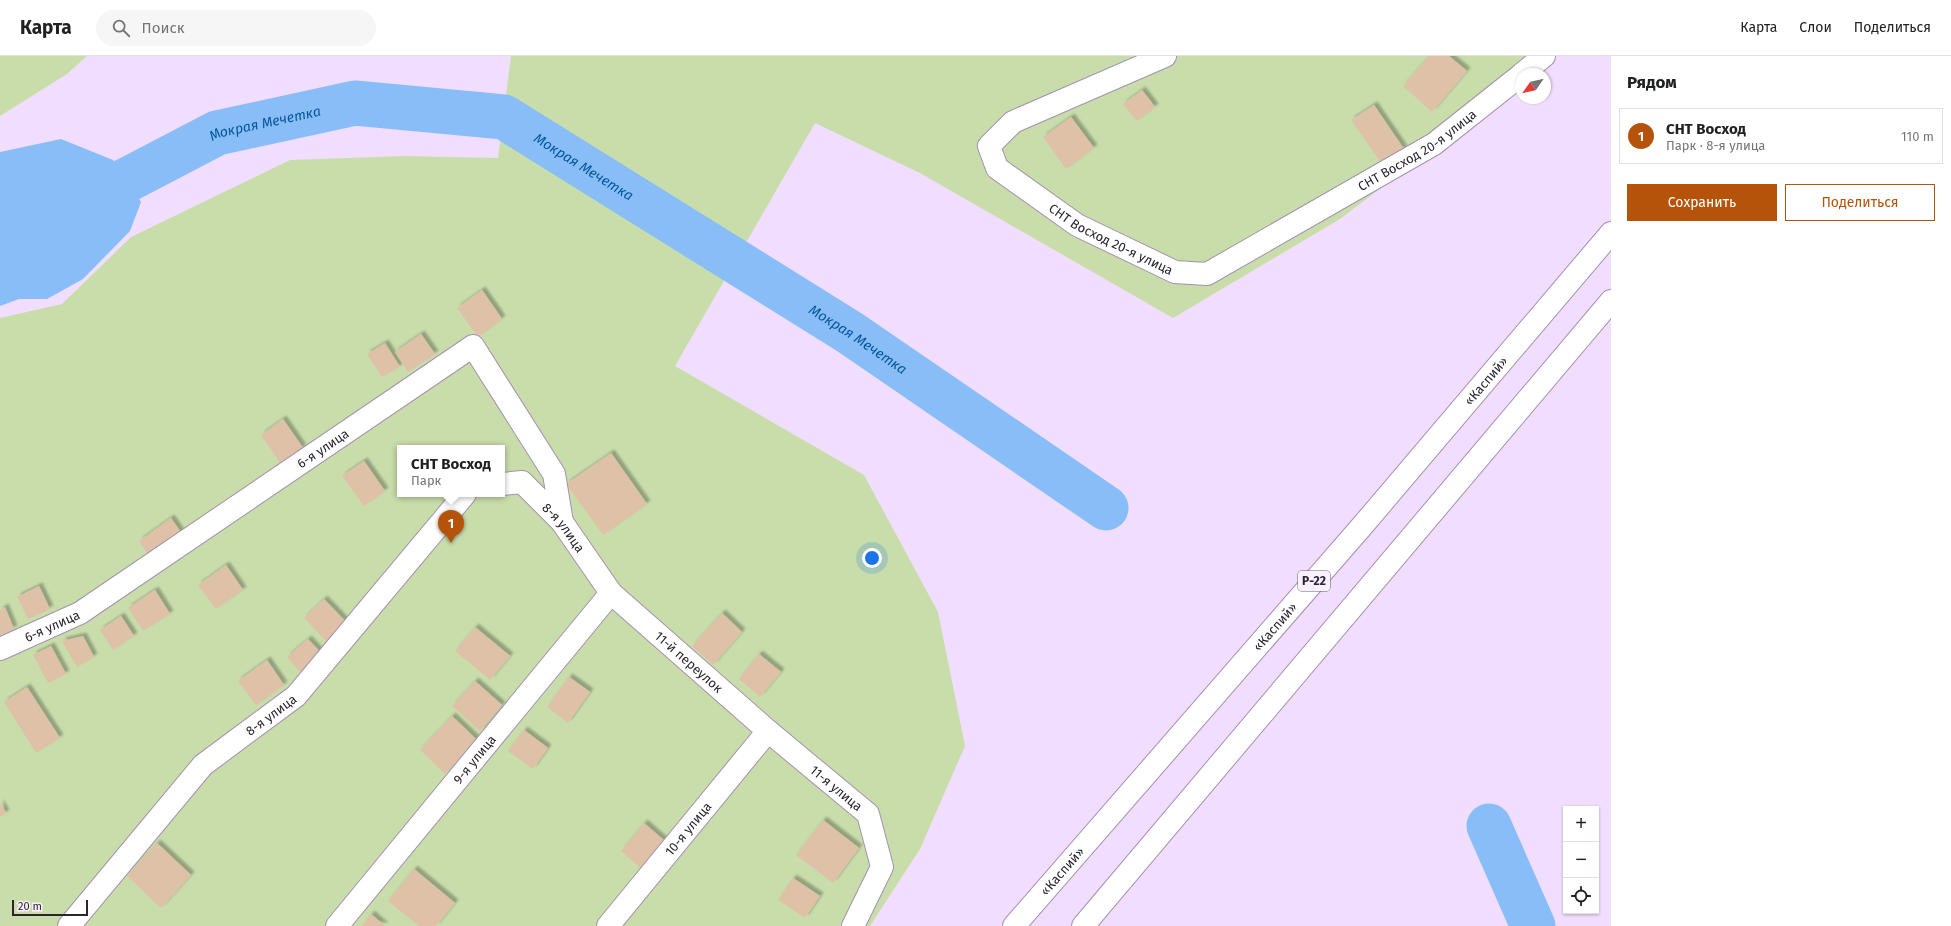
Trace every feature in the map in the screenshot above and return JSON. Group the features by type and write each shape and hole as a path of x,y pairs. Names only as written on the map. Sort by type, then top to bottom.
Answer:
{"main road":[{"name":"СНТ Восход 20-я улица","path":"1165,56 1013,122 989,146 997,168 1077,225 1175,272 1206,274 1434,144 1515,79"},
{"name":"СНТ Восход 20-я улица","path":"1529,68 1544,56"},
{"name":"«Каспий»","path":"1014,926 1363,525 1611,233"},
{"path":"1084,926 1611,301"},
{"name":"6-я улица","path":"0,649 80,613 473,346 554,474 562,522"},
{"name":"8-я улица","path":"505,484 522,482 562,522 611,593"},
{"name":"8-я улица","path":"69,926 203,765 296,696 462,497"},
{"name":"11-й переулок","path":"611,593 768,731"},
{"name":"9-я улица","path":"337,926 611,593"},
{"name":"10-я улица","path":"608,926 768,731"},
{"name":"11-я улица","path":"768,731 868,814 882,867 853,926"}],"green space":[{"path":"0,56 87,56 67,74 0,116"},
{"path":"511,56 1555,56 1539,68 1515,68 1515,86 1340,219 1173,318 920,173 815,123 675,366 864,475 938,612 965,746 920,849 870,926 0,926 0,318 62,304 131,237 290,160 405,156 498,158"}],"water":[{"path":"61,139 113,160 141,202 130,231 83,279 47,299 19,299 0,306 0,152"}],"building":[{"path":"1429,56 1449,56 1467,71 1432,112 1403,86"},
{"path":"1142,90 1155,107 1137,121 1123,104"},
{"path":"1374,105 1404,149 1382,164 1351,120"},
{"path":"1071,117 1094,148 1066,169 1043,137"},
{"path":"482,290 502,319 478,337 457,308"},
{"path":"421,334 435,354 408,372 395,352"},
{"path":"385,343 400,367 382,377 367,354"},
{"path":"283,419 303,448 281,464 261,435"},
{"path":"611,453 647,504 603,535 566,484"},
{"path":"364,461 385,491 364,506 342,476"},
{"path":"171,518 182,534 150,558 139,541"},
{"path":"226,565 243,590 216,609 198,585"},
{"path":"39,586 50,609 28,619 17,597"},
{"path":"155,590 170,614 143,631 128,608"},
{"path":"324,599 346,622 326,641 304,618"},
{"path":"5,607 14,629 0,635 0,610"},
{"path":"722,613 742,632 713,665 692,646"},
{"path":"121,616 134,636 113,650 100,630"},
{"path":"475,627 510,656 490,680 455,651"},
{"path":"83,636 94,657 77,667 62,641"},
{"path":"308,639 321,653 300,672 287,657"},
{"path":"51,646 66,674 48,683 33,655"},
{"path":"759,654 781,672 760,697 739,679"},
{"path":"267,660 284,685 256,705 238,681"},
{"path":"569,677 590,692 568,723 547,707"},
{"path":"475,681 502,705 480,731 452,706"},
{"path":"27,687 60,738 36,753 4,702"},
{"path":"452,716 477,740 445,774 420,750"},
{"path":"524,730 548,748 533,769 508,751"},
{"path":"0,803 6,813 0,817"},
{"path":"823,820 859,848 833,883 796,855"},
{"path":"644,823 666,842 643,870 621,851"},
{"path":"157,843 191,875 161,908 127,876"},
{"path":"414,869 455,903 436,926 419,926 388,901"},
{"path":"793,878 820,896 805,918 778,900"},
{"path":"371,914 385,926 362,926"}],"waterway":[{"name":"Мокрая Мечетка","path":"0,233 127,180 217,133 355,103 504,117 849,332 1106,508"},
{"name":"Мокрая Мечетка","path":"1489,826 1533,926"}],"place":[{"name":"СНТ Восход","path":"451,543"}]}
